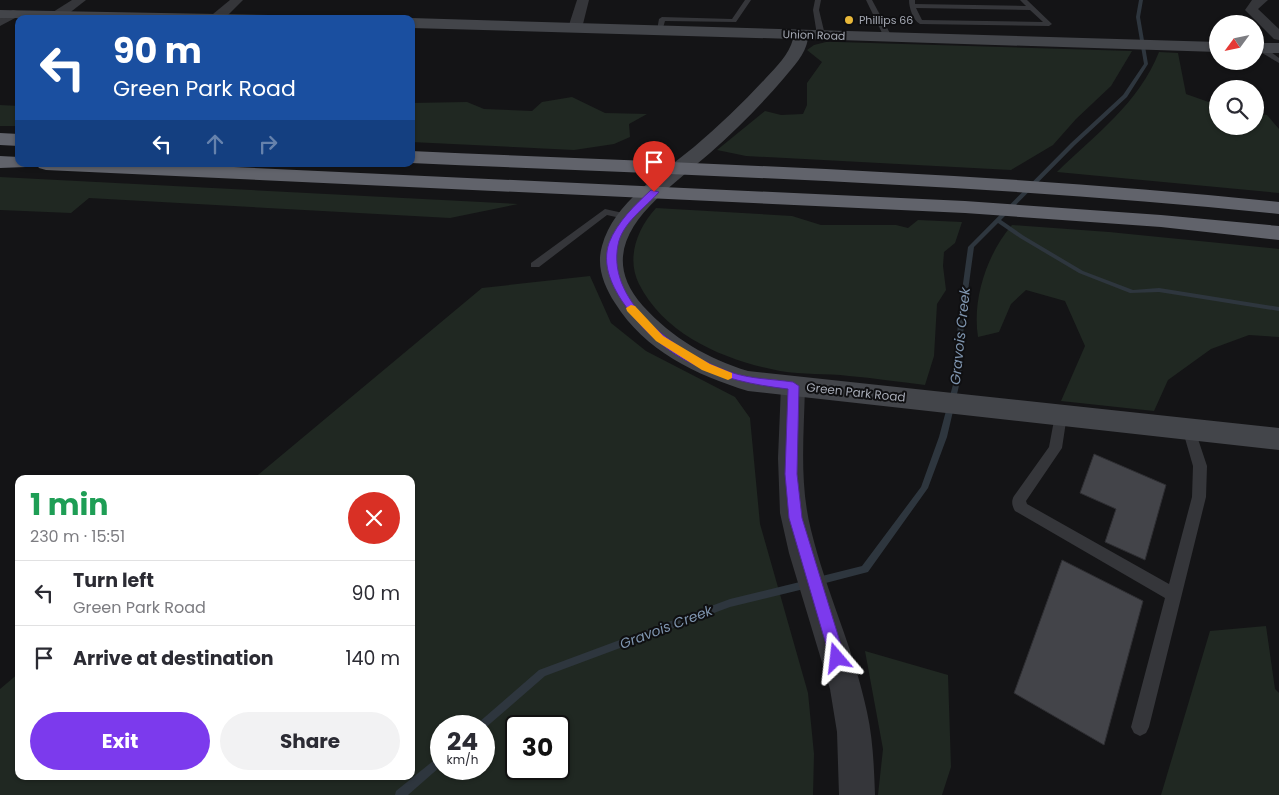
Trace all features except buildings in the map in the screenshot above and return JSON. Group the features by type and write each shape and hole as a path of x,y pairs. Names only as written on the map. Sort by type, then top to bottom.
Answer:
{"highway":[{"path":"0,139 15,140"},
{"path":"415,157 928,180 1136,193 1279,208"},
{"path":"0,162 15,162"},
{"path":"112,167 900,204 1118,217 1279,233"}],"main road":[{"name":"Union Road","path":"415,23 660,30 718,26 811,35 1209,47"},
{"name":"Green Park Road","path":"811,35 765,90 629,217 613,244 612,270 620,290 639,319 660,338 706,367 748,381 1279,439"},
{"path":"1264,48 1279,48"}],"street":[{"path":"58,15 80,0"},
{"path":"202,15 219,0"},
{"path":"220,15 237,0"},
{"path":"575,28 582,0"},
{"path":"1262,0 1254,4 1251,10 1279,36"},
{"path":"793,386 791,474 793,506 797,530 808,560 851,712 856,750 857,795"}],"lane":[{"path":"718,26 734,21 748,0"},
{"path":"811,35 818,0"},
{"path":"869,0 888,37"},
{"path":"1023,0 1032,8 1048,24 920,22 912,3 1032,8"},
{"path":"963,4 960,19 971,39"},
{"path":"1264,52 1279,61"},
{"path":"535,265 604,212 629,217"},
{"path":"1061,415 1055,448 1019,500 1020,508 1174,596"},
{"path":"1140,727 1199,497 1200,466 1188,428"}],"shaded area":[{"path":"826,42 1132,51 1111,86 1076,119 1053,145 1011,170 746,156 717,150 765,111 781,115 803,114 807,105 807,83 822,62 807,50 814,45"},
{"path":"1159,52 1178,53 1186,94 1209,102 1209,135 1264,135 1264,114 1267,115 1279,129 1279,193 1057,172 1128,103 1150,70"},
{"path":"572,97 605,113 647,114 629,124 630,137 614,144 574,150 415,142 415,103 467,102 484,109 532,111 542,102"},
{"path":"0,105 15,106 15,126 0,126"},
{"path":"0,177 518,204 450,218 89,198 71,213 0,210"},
{"path":"656,208 792,216 821,225 896,225 908,228 918,220 962,222 955,243 944,252 943,266 946,290 937,304 934,356 925,385 840,375 797,373 760,367 719,353 681,332 650,302 635,274 634,254 639,234"},
{"path":"1012,225 1109,232 1279,249 1279,337 1249,335 1211,349 1168,380 1154,411 1061,401 1085,346 1065,301 1026,290 1011,304 999,332 978,337 977,308 983,278 995,249"},
{"path":"590,276 611,323 646,351 735,397 750,418 760,524 808,693 814,754 813,795 0,795 0,689 15,676 15,780 415,780 415,475 258,475 482,288"},
{"path":"1266,626 1275,689 1279,693 1279,795 1161,795 1210,631"},
{"path":"865,651 948,675 951,767 942,795 878,795 883,749"}],"waterway":[{"name":"Gravois Creek","path":"818,581 865,569 924,488 943,437 958,377 961,320 971,247 1073,144 1125,96 1146,64 1138,17 1141,0"},
{"path":"998,220 1022,237 1081,272 1132,292 1159,290 1279,309"},
{"name":"Gravois Creek","path":"494,715 542,673 730,603 808,584"},
{"name":"Gravois Creek","path":"400,795 430,769"}],"slow traffic":[{"path":"631,308 639,319 679,352 706,367 728,376"}],"place":[{"name":"Phillips 66","path":"849,20"}],"route":[{"path":"654,192 629,217 613,244 611,257 616,284 639,319 679,352 706,367 726,375 748,381 793,386 791,474 793,506 797,530 808,560 837,658"}]}
